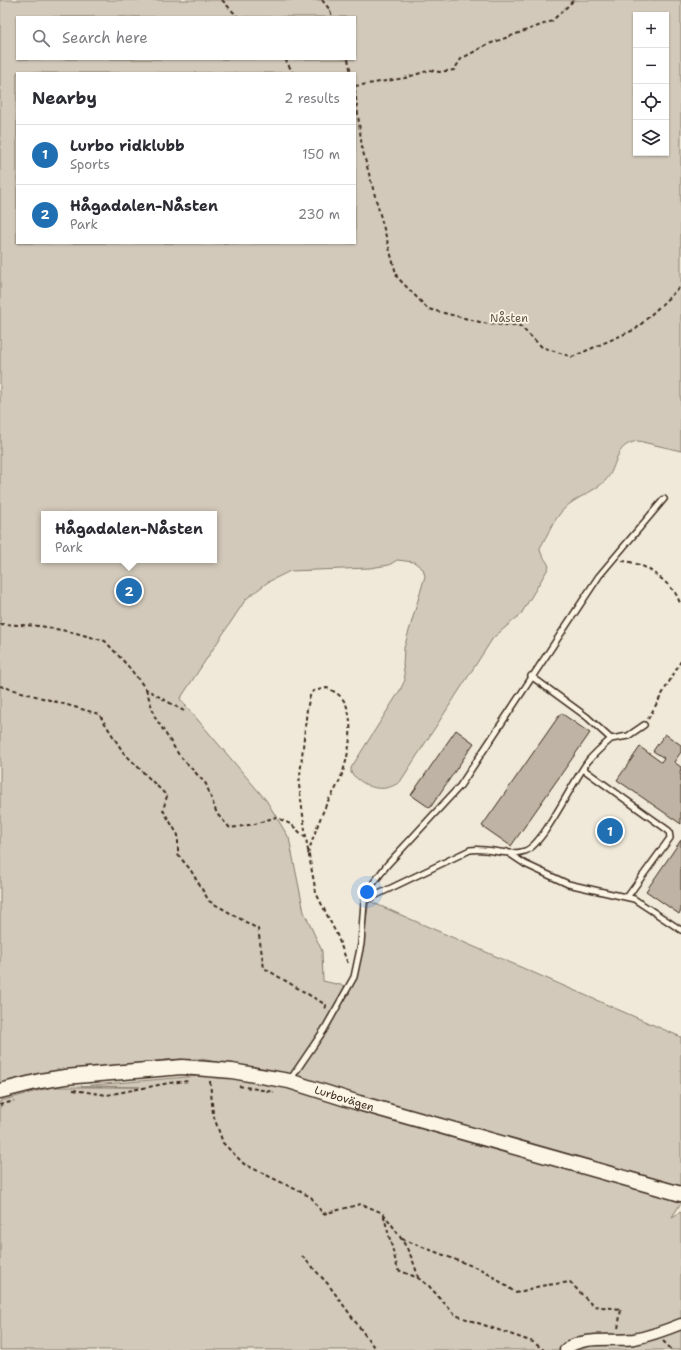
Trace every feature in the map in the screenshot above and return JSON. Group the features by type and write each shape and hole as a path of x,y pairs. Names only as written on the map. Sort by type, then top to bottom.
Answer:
{"street":[{"name":"Lurbovägen","path":"0,1091 40,1081 65,1077 182,1067 232,1071 289,1081 359,1103 681,1194"},
{"path":"566,1350 571,1345 633,1339 681,1324"}],"lane":[{"path":"289,1081 324,1030 354,978 360,944 364,902 372,885 387,865 460,786 531,676 608,564 664,499"},
{"path":"531,676 587,716 612,739"},
{"path":"364,902 470,850 483,848 507,852 526,851 536,843 589,760 612,739 628,736 644,726"},
{"path":"583,769 669,831 670,838 628,896"},
{"path":"507,852 525,864 568,884 628,896 681,930"}],"path":[{"path":"222,0 237,16"},
{"path":"322,0 330,10 332,16"},
{"path":"356,86 405,78 430,70 439,72 454,70 461,58 486,45 552,21 574,0"},
{"path":"286,60 292,72"},
{"path":"348,60 351,72"},
{"path":"356,98 362,148 397,277 428,309 488,324 520,326 542,347 572,357 636,329 681,286"},
{"path":"608,564 622,561 644,566 673,590 681,604"},
{"path":"0,624 3,626 41,626 105,641 128,666 146,689 155,717 179,755 206,784 217,814 230,828 255,824 276,817 292,825 306,838"},
{"path":"644,726 681,661"},
{"path":"0,686 99,714 123,752 167,796 163,810 178,835 178,855 190,869 209,901 258,929 264,968 326,1004 324,1030"},
{"path":"308,854 313,835 330,796 337,786 348,756 350,744 346,706 341,696 327,688 313,691 310,696 307,709 300,785 308,854 316,893 337,935 354,978"},
{"path":"146,689 184,711"},
{"path":"69,1090 107,1095 169,1083 192,1081"},
{"path":"205,1081 214,1081"},
{"path":"210,1081 213,1114 223,1142 244,1164 311,1197 323,1214 361,1204 383,1213 402,1240 415,1267 418,1278"},
{"path":"234,1085 275,1092 289,1081"},
{"path":"0,1106 16,1101"},
{"path":"383,1213 398,1270 418,1278 430,1286 455,1315 533,1342 544,1350"},
{"path":"402,1240 485,1271 516,1293 540,1286 570,1282 593,1306 621,1309 616,1335 611,1340"},
{"path":"302,1256 345,1307 368,1341 376,1350"}],"green space":[{"name":"Nåsten","path":"0,0 681,0 681,451 638,441 630,443 620,452 605,481 568,505 560,513 540,548 541,553 549,567 521,614 493,638 400,782 393,786 387,788 374,788 368,786 351,773 351,768 405,680 403,664 404,648 425,576 423,569 414,562 397,560 389,565 370,568 290,571 268,582 246,599 180,699 266,800 289,838 304,912 322,951 323,981 349,987 362,946 369,901 681,1037 681,1203 672,1217 681,1212 681,1350 0,1350 0,1101 52,1087 140,1087 81,1086 198,1076 307,1081 201,1059 166,1060 41,1074 0,1088"}],"building":[{"path":"561,713 590,733 511,846 482,826"},
{"path":"456,730 474,743 430,808 411,795"},
{"path":"665,734 681,745 681,752 674,762 681,767 681,824 617,780 640,747 661,762 664,758 653,751"},
{"path":"681,840 681,910 679,914 646,891"}],"place":[{"name":"Hågadalen-Nåsten","path":"129,591"},
{"name":"Lurbo ridklubb","path":"610,831"}]}
